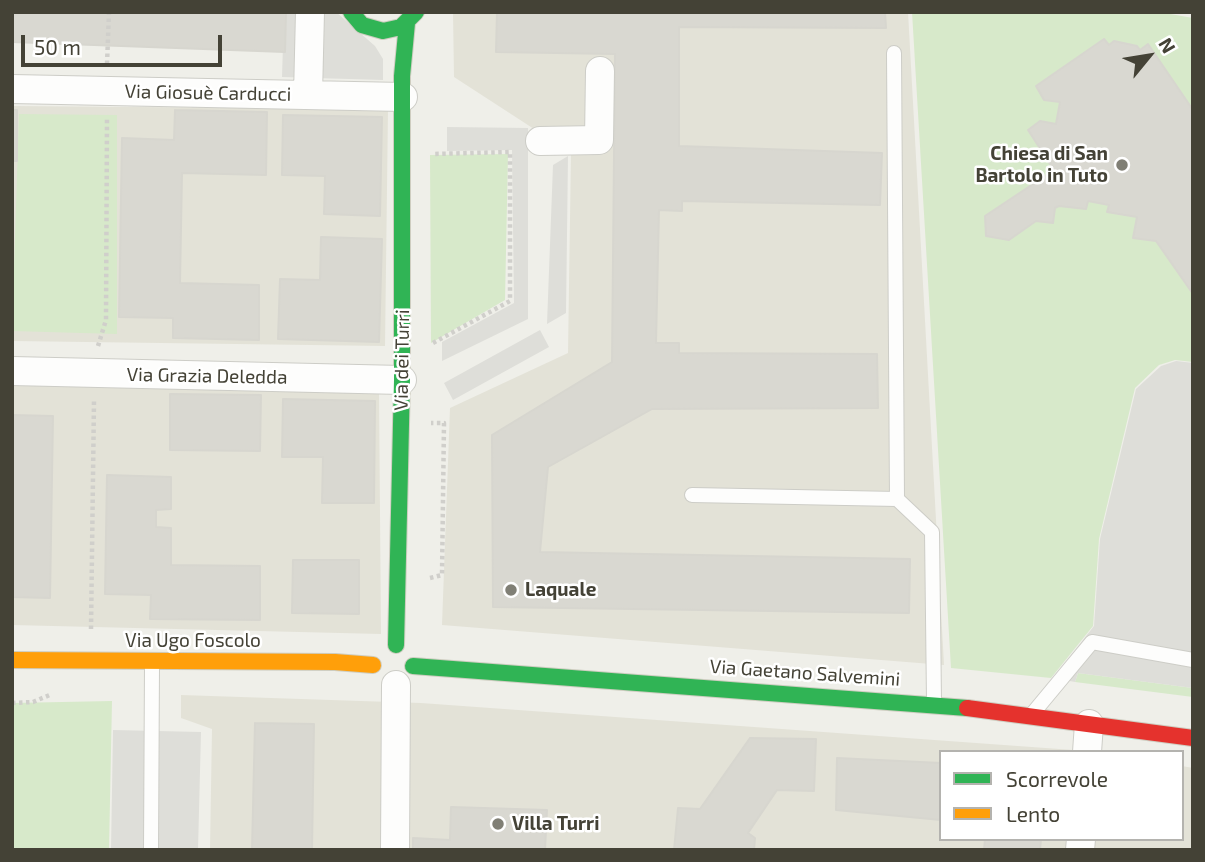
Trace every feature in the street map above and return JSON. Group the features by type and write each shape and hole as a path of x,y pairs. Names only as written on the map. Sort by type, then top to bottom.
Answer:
{"street":[{"path":"309,95 310,12"},
{"name":"Via dei Turri","path":"351,12 362,25 378,31 394,30 412,17"},
{"name":"Via dei Turri","path":"396,645 402,380 403,86 412,17"},
{"name":"Via dei Turri","path":"378,31 403,86"},
{"path":"540,141 599,140 600,71"},
{"name":"Via Giosuè Carducci","path":"12,89 309,95 403,86"},
{"name":"Via Grazia Deledda","path":"12,371 402,380"},
{"path":"395,850 405,675 409,652 396,645 382,648 373,665 381,681 405,675"},
{"name":"Via Ugo Foscolo","path":"12,660 152,663 335,662 373,665"},
{"name":"Via Gaetano Salvemini","path":"405,675 934,704 1030,715 1088,738 1193,738"}],"lane":[{"path":"894,53 897,499"},
{"path":"692,495 897,499 932,532 934,704"},
{"path":"1030,715 1092,642 1193,660"},
{"path":"151,850 152,663"}],"path":[{"path":"91,634 94,373 97,350 106,320 106,91 109,12"},
{"path":"428,154 510,152 510,301 429,345"}],"shaded area":[{"path":"284,12 336,12 375,46 383,59 383,80 282,77"},
{"path":"453,12 908,12 944,665 442,625 450,408 568,353 571,153 454,77"},
{"path":"12,106 388,109 385,346 12,341"},
{"path":"447,127 528,128 528,319 442,361 442,342 514,303 512,150 447,151"},
{"path":"568,156 566,313 547,324 553,165"},
{"path":"540,330 549,347 453,400 444,383"},
{"path":"1176,361 1193,363 1193,688 1078,673 1075,682 1053,678 1094,626 1100,539 1136,389 1161,366"},
{"path":"12,384 379,393 381,634 12,625"},
{"path":"181,695 421,703 1073,750 939,750 939,841 1184,841 1184,766 1193,768 1193,850 210,850 212,729 181,718"},
{"path":"113,730 201,732 198,850 111,850"}],"green space":[{"path":"912,12 1159,12 1193,18 1193,362 1175,360 1159,365 1135,388 1099,539 1093,626 1051,678 951,668"},
{"path":"19,114 117,115 117,334 12,331"},
{"path":"508,154 505,300 431,343 430,155"},
{"path":"1078,673 1193,688 1193,697 1075,682"},
{"path":"112,701 109,850 12,850 12,703"}],"building":[{"path":"12,12 286,12 285,52 12,42"},
{"path":"497,12 885,12 886,28 679,27 679,146 882,153 880,205 682,201 682,211 659,210 656,343 679,343 679,353 877,354 878,408 652,409 548,467 540,552 910,559 909,613 493,607 492,435 612,362 615,54 496,52"},
{"name":"Chiesa di San Bartolo in Tuto","path":"1104,39 1109,45 1114,41 1137,46 1140,50 1148,44 1193,110 1193,294 1156,241 1133,238 1137,217 1107,212 1109,205 1088,201 1086,209 1059,206 1055,208 1053,223 1036,221 1009,240 986,236 985,216 1054,170 1028,130 1040,121 1056,124 1060,102 1044,100 1036,86"},
{"path":"12,110 17,110 17,161 12,161"},
{"path":"175,110 267,112 266,175 182,173 180,283 259,285 259,340 173,338 173,318 119,317 122,138 174,140"},
{"path":"283,115 382,117 380,216 324,214 325,176 282,175"},
{"path":"321,237 382,239 379,342 278,339 280,279 320,280"},
{"path":"170,394 261,395 260,451 170,450"},
{"path":"283,399 375,401 374,503 322,503 323,457 282,457"},
{"path":"12,415 53,416 50,598 12,597"},
{"path":"107,475 171,477 171,509 156,510 156,527 171,528 171,565 260,566 260,620 150,619 151,595 105,594"},
{"path":"293,560 359,560 359,614 292,613"},
{"path":"255,723 314,724 312,850 252,850"},
{"path":"750,738 816,739 814,791 777,790 748,833 755,838 754,850 674,850 678,808 700,809"},
{"path":"837,758 939,763 939,820 836,810"},
{"name":"Villa Turri","path":"451,807 547,810 545,850 413,850 413,838 450,840"},
{"path":"985,841 1041,841 1040,850 984,850"}],"traffic: fast":[{"path":"351,12 362,25 383,31 401,27 416,12"},
{"path":"396,645 402,380 402,76 407,23"},
{"path":"413,666 967,708"}],"traffic: slow":[{"path":"12,660 335,662 373,665"}],"traffic: jam":[{"path":"967,708 1193,738"}],"place":[{"name":"Chiesa di San Bartolo in Tuto","path":"1122,165"},
{"name":"Laquale","path":"511,590"},
{"name":"Villa Turri","path":"498,824"}]}
